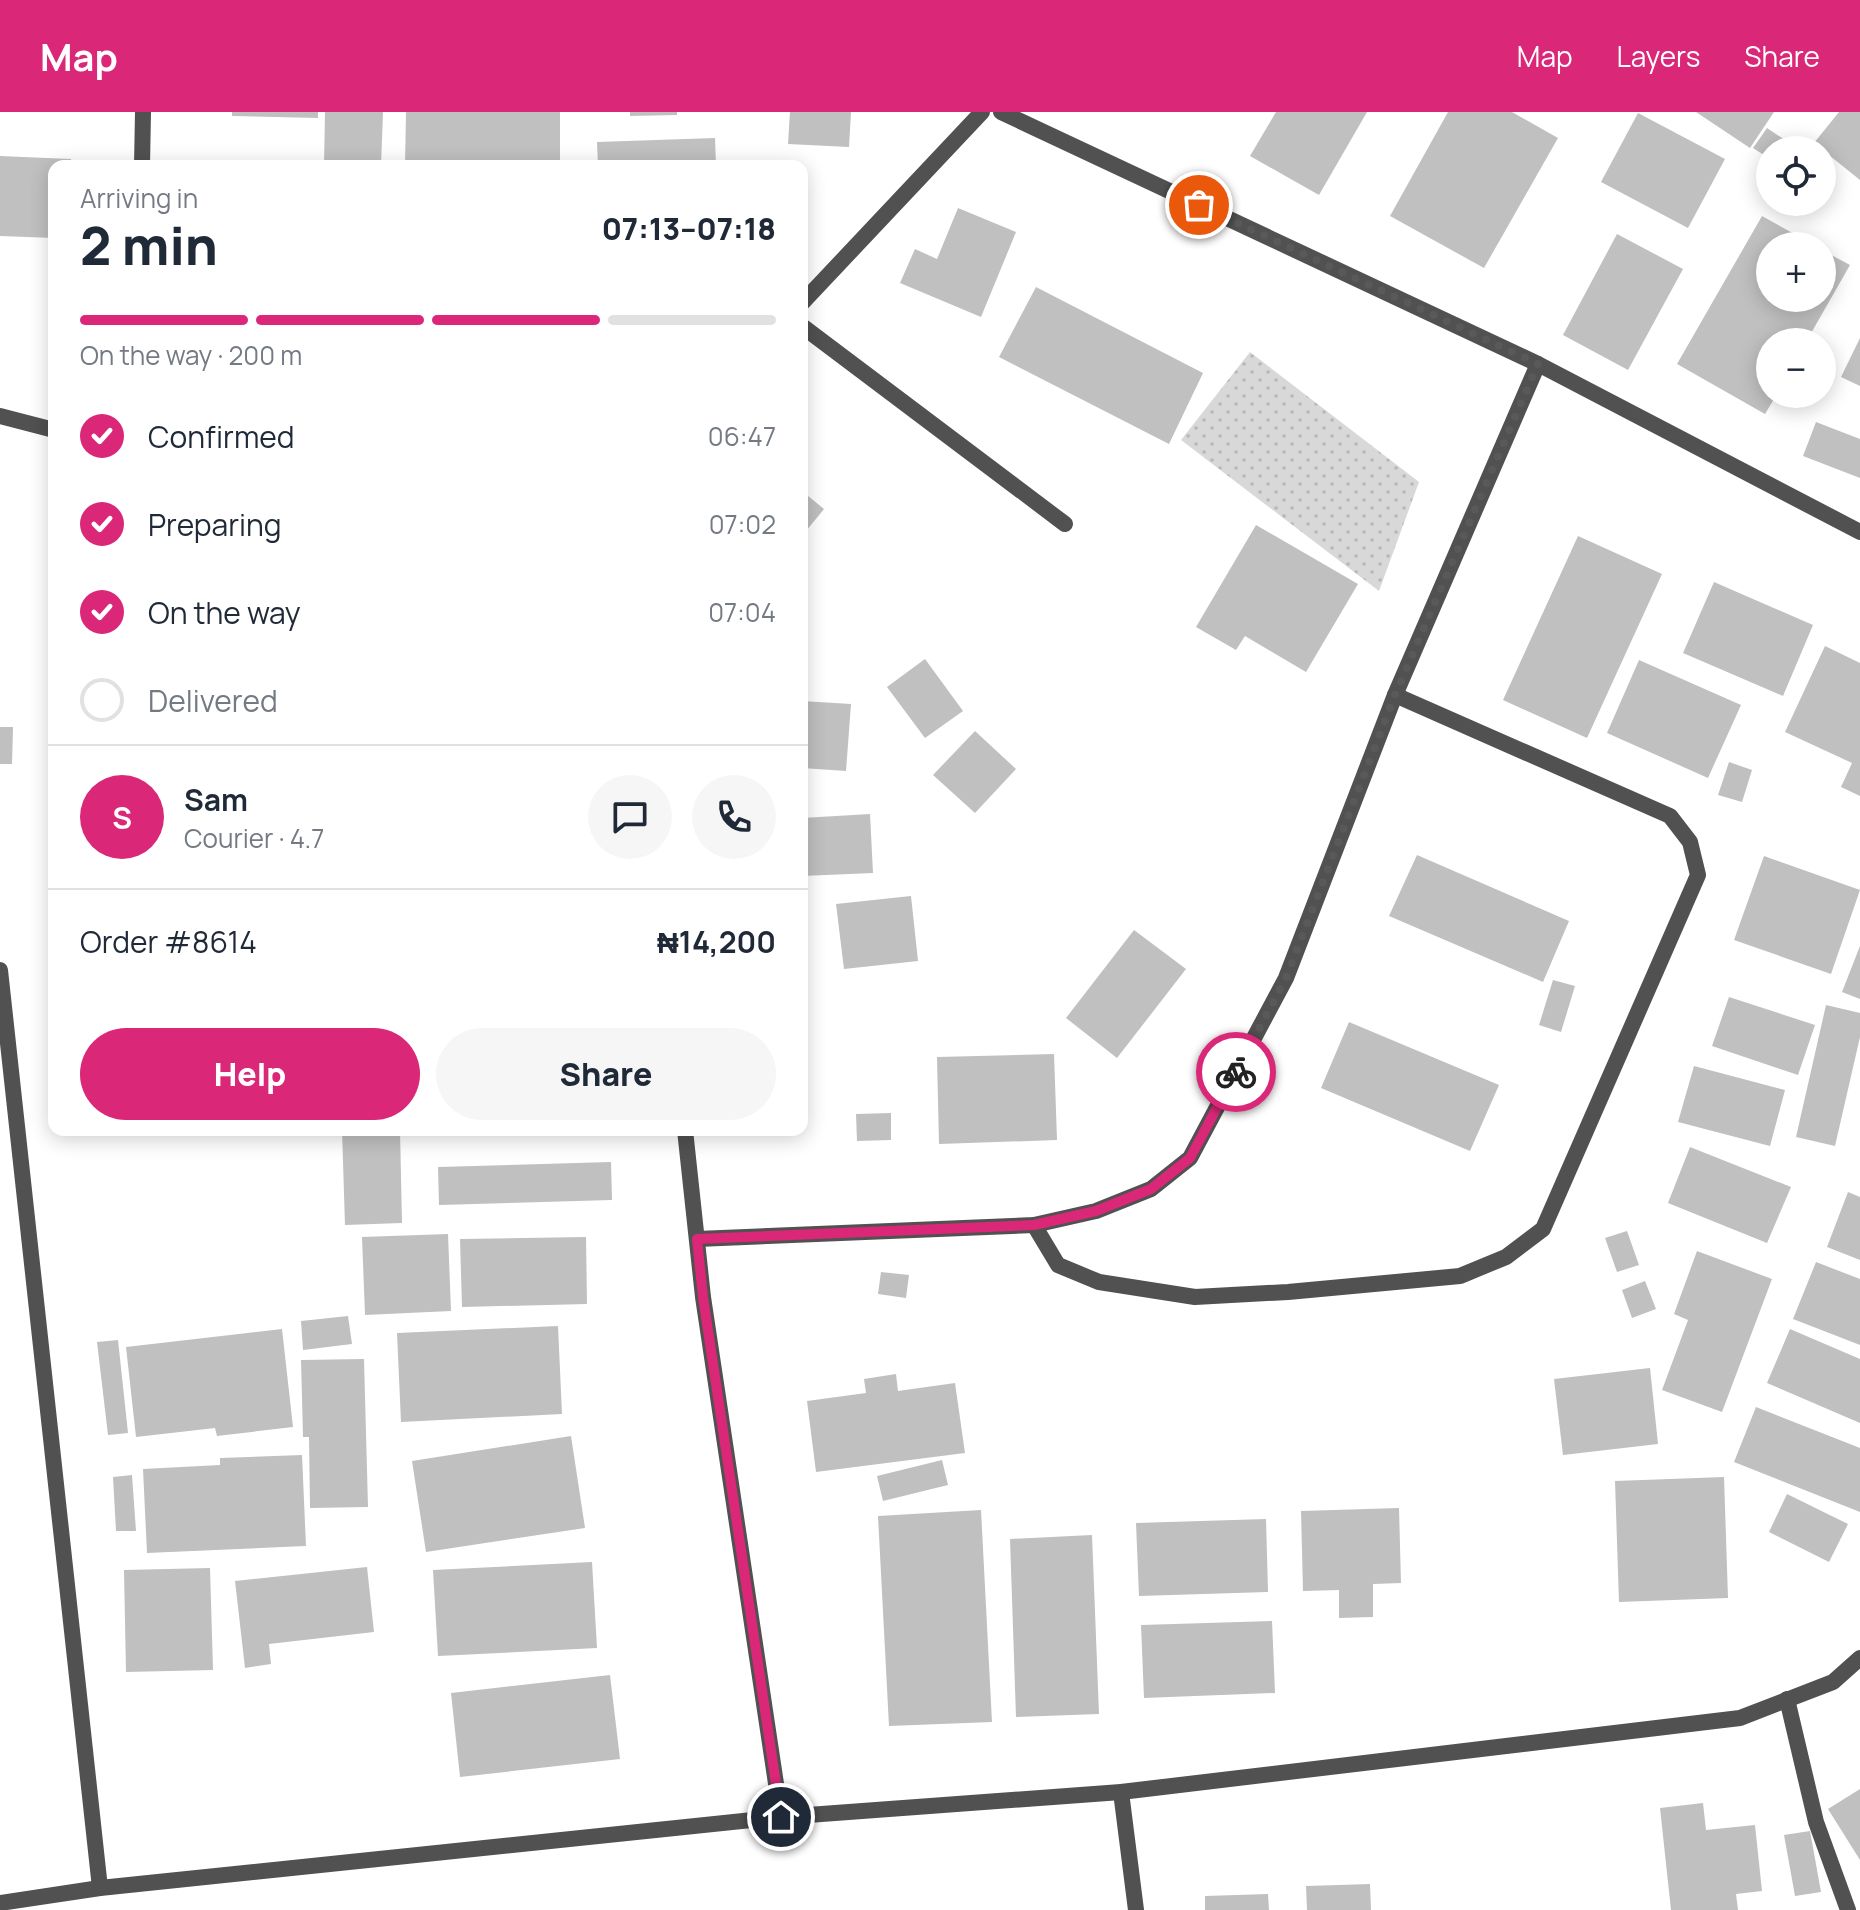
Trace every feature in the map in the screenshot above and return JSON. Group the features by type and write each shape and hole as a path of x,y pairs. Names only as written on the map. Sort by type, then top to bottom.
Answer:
{"street":[{"path":"142,160 143,112"},
{"path":"808,297 982,112"},
{"path":"1001,112 1538,364 1860,532"},
{"path":"808,331 1065,524"},
{"path":"697,1239 1034,1225 1096,1211 1151,1189 1190,1158 1286,978 1395,695 1538,364"},
{"path":"0,416 48,428"},
{"path":"1034,1225 1058,1265 1099,1282 1195,1297 1460,1276 1506,1257 1543,1229 1698,875 1690,842 1670,816 1395,695"},
{"path":"0,970 100,1888"},
{"path":"686,1136 703,1297 781,1817"},
{"path":"0,1903 100,1888 781,1817 1121,1792 1740,1718 1833,1682 1860,1658"},
{"path":"1787,1699 1816,1822 1848,1910"},
{"path":"1121,1792 1136,1910"}],"shaded area":[{"path":"1250,352 1419,482 1379,591 1181,440"}],"building":[{"path":"232,112 318,112 318,118 232,116"},
{"path":"325,112 383,112 381,160 324,160"},
{"path":"406,112 560,112 560,160 405,160"},
{"path":"630,112 677,112 677,115 630,116"},
{"path":"790,112 851,112 849,147 788,144"},
{"path":"1276,112 1367,112 1319,195 1250,156"},
{"path":"1448,112 1512,112 1558,138 1484,268 1390,216"},
{"path":"1696,112 1774,112 1750,148"},
{"path":"1839,112 1860,112 1860,180 1836,161 1836,136 1820,136"},
{"path":"1638,113 1725,159 1688,228 1601,182"},
{"path":"1767,128 1779,136 1761,136"},
{"path":"715,138 716,160 598,160 597,142"},
{"path":"0,156 71,159 48,160 48,238 0,236"},
{"path":"958,208 1016,232 981,317 900,283 915,249 937,259"},
{"path":"1762,216 1791,232 1756,232 1756,312 1823,312 1814,328 1756,328 1756,408 1769,408 1765,414 1677,364"},
{"path":"1617,234 1683,269 1628,370 1563,335"},
{"path":"1836,258 1850,265 1836,290"},
{"path":"1036,287 1203,373 1169,444 999,357"},
{"path":"1860,338 1860,386 1841,377"},
{"path":"1816,422 1860,439 1860,478 1803,456"},
{"path":"808,496 824,509 808,529"},
{"path":"1256,525 1358,584 1306,672 1245,636 1236,650 1196,627"},
{"path":"1578,536 1662,574 1587,738 1503,700"},
{"path":"1714,582 1813,625 1783,696 1683,653"},
{"path":"1825,646 1860,663 1860,796 1841,787 1852,763 1785,732"},
{"path":"925,659 963,711 925,738 887,687"},
{"path":"1639,660 1741,705 1708,778 1607,733"},
{"path":"808,701 851,704 846,771 808,768"},
{"path":"0,727 13,727 12,764 0,764"},
{"path":"975,731 1016,769 975,813 933,775"},
{"path":"1729,762 1752,770 1742,802 1718,795"},
{"path":"870,814 873,873 808,876 808,818"},
{"path":"1417,855 1569,921 1543,982 1389,916"},
{"path":"1764,856 1860,890 1831,974 1734,940"},
{"path":"911,896 918,961 844,969 836,904"},
{"path":"1134,930 1186,969 1117,1058 1066,1018"},
{"path":"1860,946 1860,999 1842,992"},
{"path":"1553,980 1575,986 1561,1032 1539,1025"},
{"path":"1729,997 1815,1025 1798,1075 1712,1046"},
{"path":"1826,1005 1860,1013 1860,1037 1835,1146 1796,1137"},
{"path":"1349,1022 1499,1085 1470,1151 1321,1088"},
{"path":"1054,1054 1057,1140 939,1144 937,1057"},
{"path":"1694,1066 1785,1090 1770,1146 1678,1122"},
{"path":"891,1113 891,1140 857,1141 856,1114"},
{"path":"342,1136 400,1136 402,1223 345,1225"},
{"path":"1690,1147 1791,1187 1767,1243 1668,1203"},
{"path":"611,1162 612,1200 439,1205 438,1167"},
{"path":"1848,1192 1860,1197 1860,1260 1827,1247"},
{"path":"1627,1231 1639,1265 1617,1272 1605,1238"},
{"path":"448,1234 451,1311 365,1315 362,1237"},
{"path":"586,1237 587,1304 462,1307 460,1239"},
{"path":"1697,1251 1772,1279 1722,1412 1662,1390 1688,1320 1674,1314"},
{"path":"1816,1262 1860,1279 1860,1345 1793,1319"},
{"path":"881,1272 909,1275 906,1298 878,1294"},
{"path":"1645,1281 1656,1309 1632,1318 1622,1290"},
{"path":"348,1316 352,1344 303,1350 301,1321"},
{"path":"558,1326 562,1414 401,1422 397,1333"},
{"path":"282,1329 293,1427 217,1436 215,1428 136,1437 126,1347"},
{"path":"1790,1329 1860,1359 1860,1423 1767,1383"},
{"path":"118,1340 128,1433 108,1435 97,1342"},
{"path":"364,1359 368,1507 310,1508 309,1437 303,1437 301,1360"},
{"path":"1650,1368 1658,1444 1563,1455 1554,1379"},
{"path":"896,1374 898,1391 955,1383 965,1453 816,1472 807,1401 866,1393 864,1379"},
{"path":"1756,1407 1860,1448 1860,1512 1734,1462"},
{"path":"571,1436 585,1528 426,1552 412,1461"},
{"path":"302,1455 306,1546 147,1553 143,1469 220,1465 220,1458"},
{"path":"942,1460 948,1485 883,1501 877,1476"},
{"path":"132,1475 136,1531 116,1531 113,1477"},
{"path":"1724,1477 1728,1598 1619,1602 1615,1481"},
{"path":"1787,1494 1848,1524 1829,1562 1769,1532"},
{"path":"1399,1508 1401,1583 1373,1584 1373,1617 1339,1618 1339,1590 1303,1591 1301,1511"},
{"path":"981,1510 992,1722 889,1726 878,1516"},
{"path":"1266,1519 1268,1592 1139,1596 1136,1523"},
{"path":"1092,1535 1099,1714 1016,1717 1010,1539"},
{"path":"592,1562 597,1648 438,1656 433,1570"},
{"path":"367,1567 374,1632 269,1644 271,1664 245,1668 235,1581"},
{"path":"210,1568 213,1670 126,1672 124,1570"},
{"path":"1272,1621 1275,1693 1144,1698 1141,1625"},
{"path":"610,1675 620,1759 460,1777 451,1693"},
{"path":"1860,1789 1860,1860 1828,1809"},
{"path":"1703,1803 1706,1830 1755,1825 1762,1891 1736,1894 1738,1910 1671,1910 1660,1808"},
{"path":"1810,1831 1821,1892 1795,1896 1784,1835"},
{"path":"1370,1884 1371,1910 1307,1910 1306,1886"},
{"path":"1268,1894 1269,1910 1205,1910 1205,1896"}],"way so far":[{"path":"1199,205 1538,364 1395,695 1286,978 1236,1072"}],"route":[{"path":"781,1817 703,1297 697,1239 1034,1225 1096,1211 1151,1189 1190,1158 1236,1072"}]}
